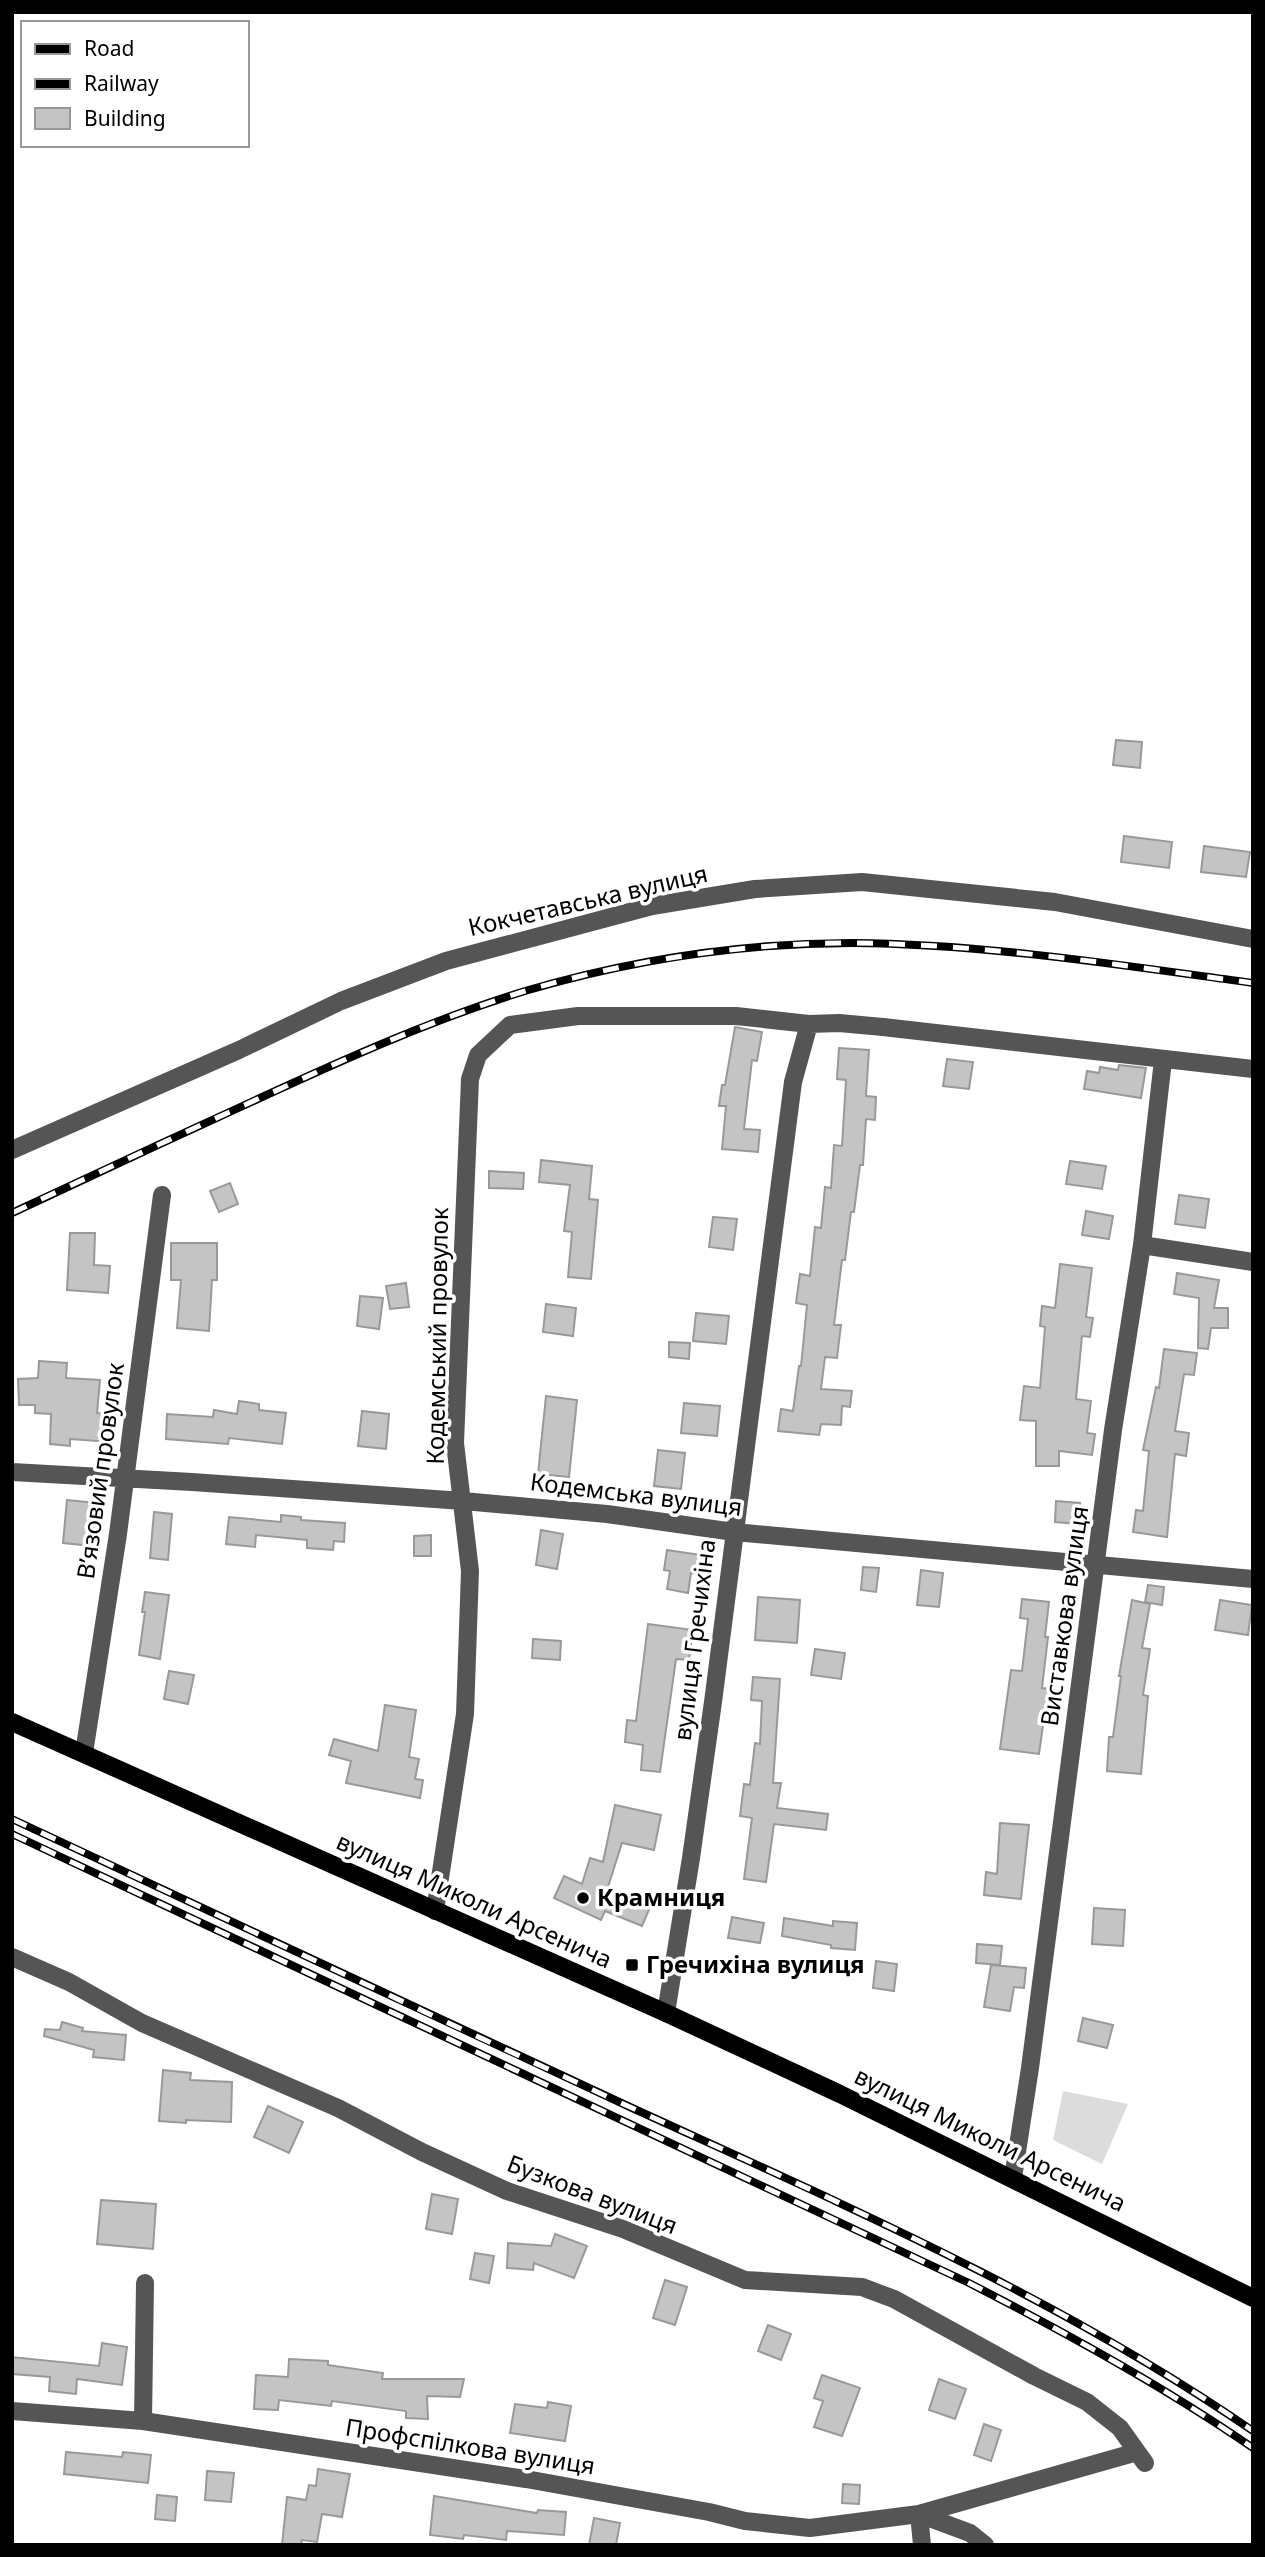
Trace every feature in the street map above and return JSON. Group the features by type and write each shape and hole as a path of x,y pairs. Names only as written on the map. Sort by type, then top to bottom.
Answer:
{"main road":[{"name":"вулиця Миколи Арсенича","path":"12,1722 666,2013 1013,2178 1253,2298"}],"street":[{"name":"Кокчетавська вулиця","path":"12,1150 239,1050 341,1001 446,961 652,906 755,889 862,882 1055,902 1253,939"},
{"name":"Кодемський провулок","path":"435,1911 465,1714 470,1571 455,1443 470,1079 478,1055 510,1026 578,1016 736,1016 809,1024"},
{"path":"809,1024 850,1024 1253,1069"},
{"name":"вулиця Гречихіна","path":"666,2013 691,1858 793,1082 809,1024"},
{"name":"Виставкова вулиця","path":"1013,2178 1030,2068 1113,1430 1142,1245 1163,1060"},
{"name":"Вʼязовий провулок","path":"84,1753 125,1478 162,1195"},
{"path":"1142,1245 1253,1262"},
{"name":"Кодемська вулиця","path":"12,1472 607,1514 734,1532 1253,1579"},
{"name":"Бузкова вулиця","path":"12,1957 69,1982 142,2023 338,2108 422,2152 507,2190 623,2230 745,2280 862,2287 894,2299 1087,2402 1120,2428 1141,2458"},
{"path":"143,2421 145,2283"},
{"name":"Профспілкова вулиця","path":"12,2411 143,2421 526,2479 745,2521 810,2528 919,2514 1141,2458"},
{"path":"919,2514 922,2545"},
{"name":"Профспілкова вулиця","path":"919,2514 970,2533 985,2545"}],"shaded area":[{"path":"1063,2091 1128,2104 1102,2164 1053,2140"}],"building":[{"path":"1116,740 1142,742 1140,768 1113,765"},
{"path":"1124,836 1172,842 1169,868 1121,862"},
{"path":"1204,846 1250,852 1246,877 1201,872"},
{"path":"735,1027 762,1032 757,1061 752,1060 744,1129 760,1130 758,1152 722,1149 726,1106 719,1106"},
{"path":"839,1048 869,1050 866,1096 876,1097 875,1120 866,1119 863,1165 860,1165 854,1212 851,1212 845,1260 842,1260 834,1325 841,1325 837,1358 825,1357 821,1389 852,1391 850,1407 842,1406 841,1425 821,1424 819,1435 778,1431 781,1409 793,1411 801,1366 807,1305 796,1303 800,1274 810,1276 815,1227 821,1228 825,1187 831,1188 834,1145 842,1146 846,1080 837,1079"},
{"path":"947,1059 973,1062 969,1089 943,1086"},
{"path":"1119,1065 1146,1068 1141,1098 1084,1089 1087,1071 1099,1073 1100,1067 1118,1070"},
{"path":"541,1160 592,1166 589,1199 598,1200 591,1279 568,1277 572,1232 564,1231 570,1185 539,1182"},
{"path":"1070,1161 1106,1166 1102,1189 1066,1184"},
{"path":"489,1171 524,1173 523,1189 489,1188"},
{"path":"230,1183 238,1204 219,1212 210,1191"},
{"path":"1179,1195 1209,1199 1205,1228 1175,1224"},
{"path":"1086,1211 1113,1216 1109,1239 1082,1235"},
{"path":"713,1217 737,1219 733,1250 709,1247"},
{"path":"70,1233 95,1233 94,1265 110,1266 108,1293 67,1290"},
{"path":"171,1243 217,1243 217,1280 212,1280 209,1331 177,1328 181,1280 171,1280"},
{"path":"1060,1264 1092,1268 1086,1317 1093,1318 1090,1337 1082,1336 1076,1399 1091,1401 1087,1433 1095,1434 1092,1455 1059,1451 1059,1466 1036,1466 1036,1421 1020,1420 1024,1386 1040,1388 1045,1327 1040,1326 1042,1306 1055,1308"},
{"path":"1177,1273 1219,1280 1214,1308 1228,1308 1228,1328 1211,1328 1208,1349 1198,1348 1199,1298 1174,1294"},
{"path":"406,1283 409,1307 390,1309 386,1286"},
{"path":"360,1296 383,1298 379,1329 357,1326"},
{"path":"546,1304 576,1308 573,1336 543,1332"},
{"path":"696,1313 729,1316 726,1344 693,1341"},
{"path":"669,1342 690,1343 689,1359 669,1357"},
{"path":"1164,1349 1197,1353 1194,1375 1184,1374 1175,1431 1189,1433 1186,1456 1175,1454 1167,1537 1133,1532 1136,1510 1143,1511 1149,1451 1143,1450 1156,1387 1159,1388"},
{"path":"39,1361 67,1363 66,1378 100,1380 97,1413 112,1414 110,1442 70,1439 70,1446 50,1444 51,1414 35,1413 35,1405 19,1405 18,1379 38,1378"},
{"path":"546,1396 577,1400 569,1477 538,1474"},
{"path":"239,1401 259,1404 259,1410 286,1413 282,1444 229,1438 228,1444 166,1439 167,1414 213,1417 214,1410 237,1414"},
{"path":"684,1403 720,1406 717,1436 681,1433"},
{"path":"362,1411 389,1414 386,1449 358,1446"},
{"path":"658,1450 685,1453 681,1489 654,1486"},
{"path":"67,1500 96,1503 92,1546 63,1543"},
{"path":"1056,1501 1080,1503 1078,1524 1055,1522"},
{"path":"154,1512 172,1514 168,1560 150,1558"},
{"path":"281,1515 301,1517 301,1520 345,1523 344,1542 334,1541 333,1550 307,1548 307,1540 256,1535 255,1547 226,1544 229,1517 281,1522"},
{"path":"541,1530 563,1534 557,1569 536,1565"},
{"path":"431,1535 431,1556 414,1556 414,1536"},
{"path":"667,1550 701,1555 698,1574 691,1573 688,1593 667,1589 670,1571 664,1570"},
{"path":"863,1567 879,1568 876,1592 861,1590"},
{"path":"921,1570 943,1573 939,1607 917,1605"},
{"path":"1148,1585 1164,1587 1162,1605 1145,1602"},
{"path":"145,1592 169,1595 160,1659 139,1655"},
{"path":"758,1597 800,1600 797,1643 755,1640"},
{"path":"1022,1599 1049,1602 1042,1688 1051,1689 1049,1704 1046,1704 1039,1754 1000,1749 1011,1670 1022,1671 1028,1619 1020,1618"},
{"path":"1132,1600 1150,1604 1142,1648 1150,1649 1143,1695 1148,1696 1141,1774 1107,1771 1109,1737 1113,1737 1119,1676"},
{"path":"1220,1600 1252,1605 1248,1635 1215,1630"},
{"path":"648,1624 693,1630 689,1660 676,1659 660,1772 641,1770 643,1745 625,1742 627,1720 636,1721"},
{"path":"533,1639 561,1641 560,1660 532,1658"},
{"path":"815,1649 845,1653 841,1679 811,1675"},
{"path":"169,1671 194,1675 188,1704 164,1699"},
{"path":"753,1677 780,1679 773,1783 781,1783 777,1808 828,1814 826,1830 774,1824 766,1882 744,1879 752,1818 740,1816 744,1784 750,1785 755,1743 760,1744 762,1701 751,1700"},
{"path":"385,1705 416,1710 409,1757 419,1759 415,1779 423,1780 420,1798 346,1783 351,1761 329,1755 334,1739 378,1751"},
{"path":"615,1805 661,1815 654,1850 622,1843 608,1887 651,1905 642,1926 605,1911 601,1920 554,1898 564,1876 582,1884 590,1858 603,1862"},
{"path":"1000,1823 1029,1825 1021,1899 984,1895 986,1872 997,1874"},
{"path":"1094,1908 1125,1910 1123,1946 1092,1944"},
{"path":"732,1917 764,1923 760,1943 728,1938"},
{"path":"784,1918 833,1926 833,1921 857,1923 855,1950 831,1948 831,1945 782,1936"},
{"path":"977,1944 1002,1946 1000,1965 976,1963"},
{"path":"876,1961 897,1964 894,1991 873,1988"},
{"path":"991,1965 1026,1968 1024,1988 1014,1987 1010,2011 984,2007"},
{"path":"1083,2018 1113,2025 1107,2048 1078,2041"},
{"path":"62,2022 83,2028 82,2031 126,2035 124,2060 93,2057 94,2050 44,2036 45,2029 60,2030"},
{"path":"163,2070 191,2073 190,2080 232,2082 231,2122 159,2121"},
{"path":"268,2106 303,2122 289,2153 254,2137"},
{"path":"432,2194 458,2199 452,2234 426,2229"},
{"path":"101,2200 156,2204 153,2249 97,2244"},
{"path":"555,2234 587,2246 574,2278 534,2263 533,2270 507,2268 508,2243 551,2246"},
{"path":"475,2253 494,2256 489,2283 470,2279"},
{"path":"665,2280 687,2287 675,2325 653,2318"},
{"path":"768,2325 791,2334 781,2360 758,2351"},
{"path":"102,2343 127,2347 122,2385 77,2379 76,2394 49,2391 50,2377 12,2374 12,2357 99,2366"},
{"path":"289,2359 328,2361 328,2365 383,2373 382,2379 464,2379 460,2397 427,2396 428,2419 406,2418 406,2411 332,2401 331,2406 279,2400 278,2410 254,2409 256,2375 288,2377"},
{"path":"822,2375 860,2388 842,2436 814,2427 823,2401 814,2398"},
{"path":"939,2379 966,2389 955,2419 929,2410"},
{"path":"548,2402 571,2406 565,2441 510,2433 515,2404 547,2408"},
{"path":"984,2424 1001,2430 991,2461 974,2455"},
{"path":"66,2452 122,2457 123,2452 151,2455 148,2483 64,2474"},
{"path":"318,2469 350,2474 342,2517 322,2514 317,2542 302,2540 301,2545 282,2545 287,2497 306,2500 309,2485 316,2486"},
{"path":"207,2471 234,2473 231,2502 205,2500"},
{"path":"843,2484 860,2485 859,2504 842,2503"},
{"path":"157,2495 177,2497 175,2521 155,2519"},
{"path":"434,2496 537,2513 538,2510 566,2512 564,2535 507,2531 506,2540 464,2535 463,2539 430,2535"},
{"path":"594,2518 620,2523 616,2545 589,2545"}],"railway":[{"path":"12,1213 293,1083 424,1027 525,991 646,962 770,946 902,944 1003,951 1253,983"},
{"path":"12,1819 949,2256 1104,2338 1253,2431"},
{"path":"12,1834 969,2283 1114,2361 1253,2448"}],"place":[{"name":"Крамниця","path":"583,1898"},
{"name":"Гречихіна вулиця","path":"632,1965"}]}
